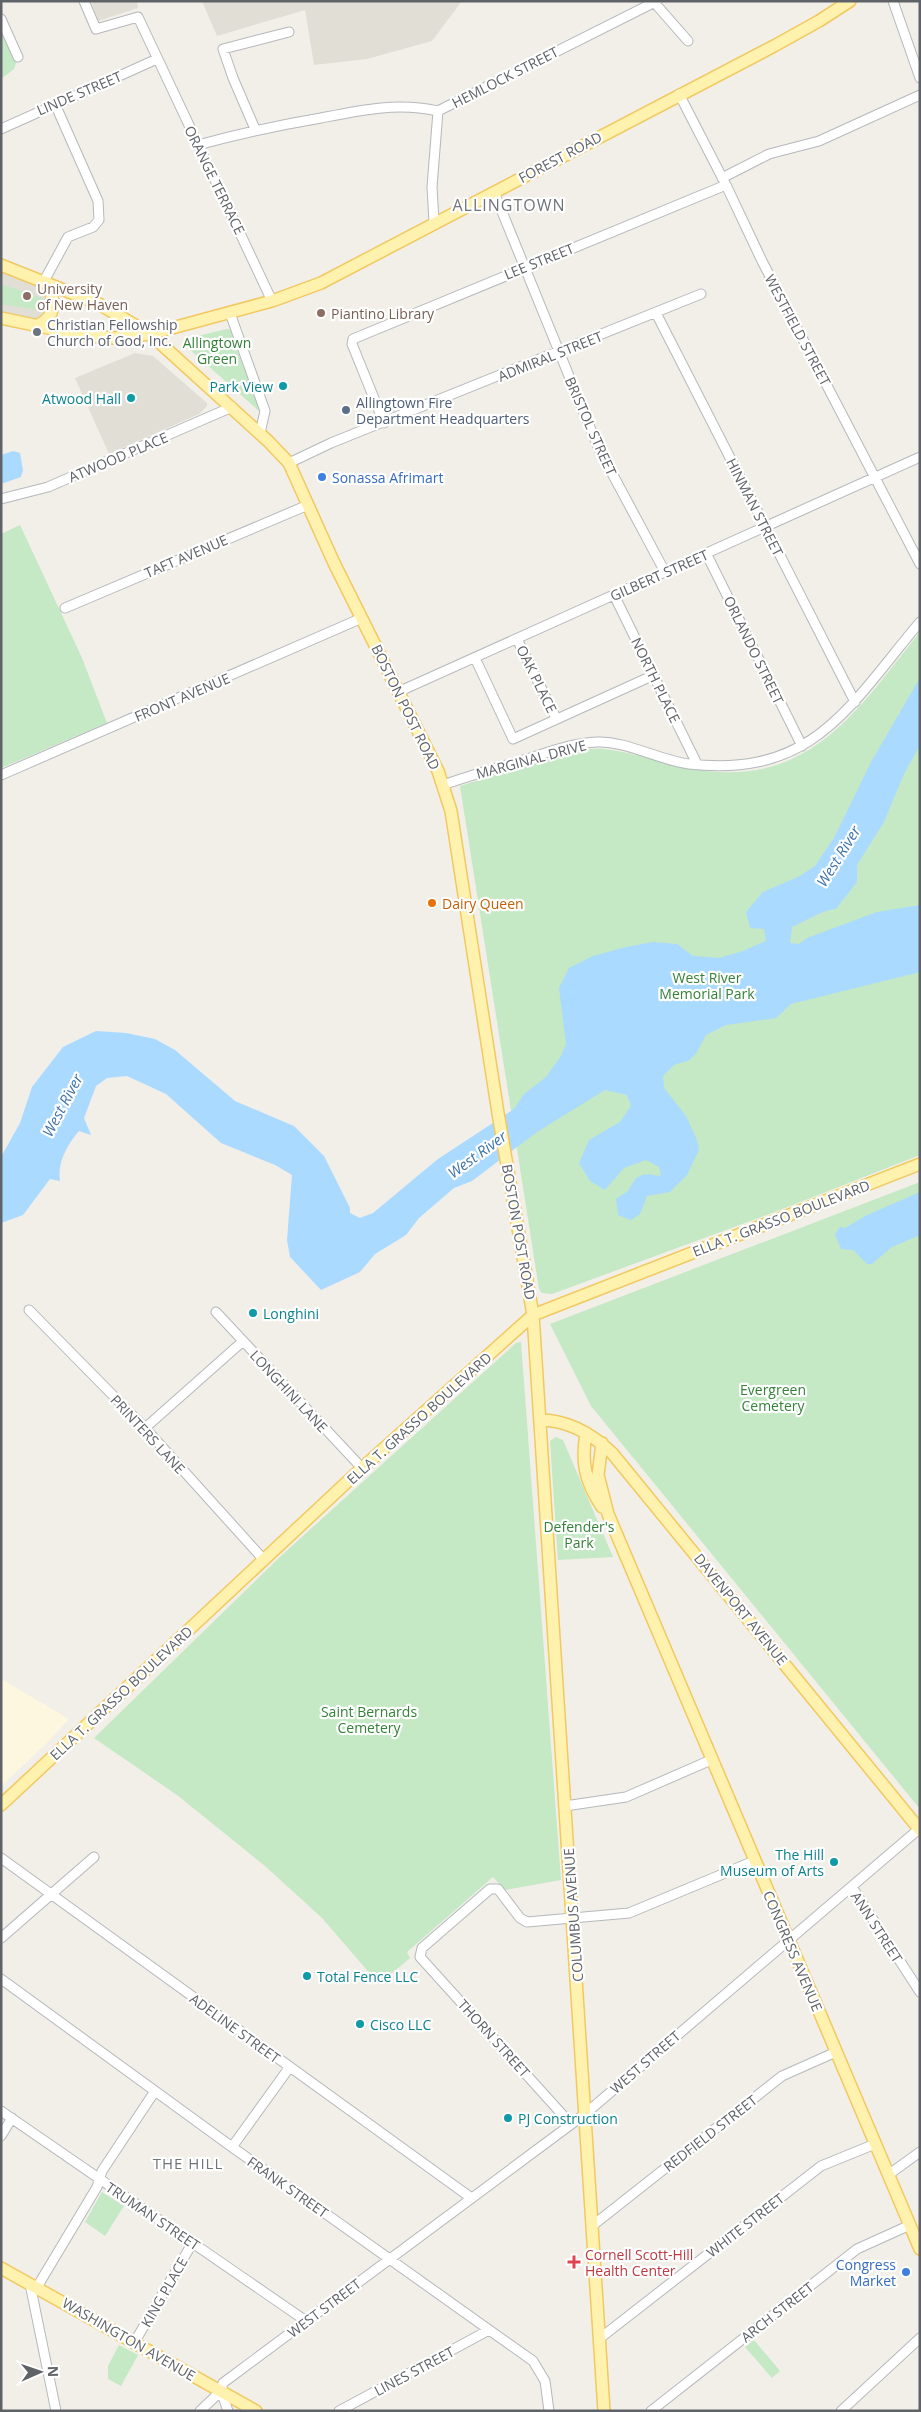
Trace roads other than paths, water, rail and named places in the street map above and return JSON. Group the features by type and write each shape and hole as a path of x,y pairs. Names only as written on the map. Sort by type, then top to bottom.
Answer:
{"main road":[{"name":"FOREST ROAD","path":"1,318 86,336 114,338 150,334 230,313 272,301 321,283 678,94 781,42 820,21 850,1"},
{"name":"BOSTON POST ROAD","path":"1,265 99,304 150,334 260,433 288,463 443,785 451,811 498,1113 534,1315"},
{"path":"38,325 47,319 52,307 52,294 45,282"},
{"name":"ELLA T. GRASSO BOULEVARD","path":"1,1805 362,1468 534,1315 920,1164"},
{"path":"534,1315 540,1420"},
{"name":"DAVENPORT AVENUE","path":"540,1420 564,1423 586,1433 602,1443 626,1468 919,1830"},
{"name":"COLUMBUS AVENUE","path":"540,1420 574,1918 604,2411"},
{"name":"CONGRESS AVENUE","path":"586,1433 582,1456 586,1474 595,1496 608,1514"},
{"name":"CONGRESS AVENUE","path":"602,1443 598,1475 608,1514 920,2249"},
{"name":"WASHINGTON AVENUE","path":"1,2268 256,2411"}],"street":[{"name":"ORANGE TERRACE","path":"84,1 96,29 138,17 272,301"},
{"path":"893,1 920,78"},
{"path":"655,2 688,41"},
{"name":"HEMLOCK STREET","path":"198,145 255,129 381,107 417,107 438,111 655,2"},
{"path":"1,19 18,57"},
{"path":"255,129 223,49 289,32"},
{"name":"LINDE STREET","path":"1,129 157,59"},
{"name":"WESTFIELD STREET","path":"678,94 724,181 762,261 920,564"},
{"name":"LEE STREET","path":"384,423 352,344 353,339 526,267 724,181 769,154 819,140 920,95"},
{"path":"45,282 64,243 72,235 93,227 100,214 98,201 54,104"},
{"path":"434,222 432,188 438,111"},
{"name":"BRISTOL STREET","path":"494,192 598,447 665,572"},
{"name":"ADMIRAL STREET","path":"288,463 701,294"},
{"path":"230,313 265,411 260,433"},
{"name":"HINMAN STREET","path":"656,313 855,702"},
{"name":"ATWOOD PLACE","path":"1,499 48,487 232,408"},
{"name":"GILBERT STREET","path":"398,692 920,457"},
{"name":"TAFT AVENUE","path":"65,608 308,505"},
{"name":"ORLANDO STREET","path":"706,553 802,746"},
{"name":"NORTH PLACE","path":"614,596 697,764"},
{"name":"FRONT AVENUE","path":"1,775 362,618"},
{"name":"MARGINAL DRIVE","path":"443,785 565,748 599,742 697,764 746,765 768,761 802,746 832,724 855,702 920,622"},
{"name":"OAK PLACE","path":"517,639 556,718"},
{"path":"475,658 514,738 654,675"},
{"name":"PRINTERS LANE","path":"29,1310 145,1428 264,1560"},
{"name":"LONGHINI LANE","path":"216,1312 242,1342 362,1468"},
{"path":"145,1428 242,1342"},
{"path":"565,1806 626,1797 711,1760"},
{"name":"WEST STREET","path":"200,2411 221,2391 223,2383 470,2197 585,2114 919,1830"},
{"path":"1,1938 94,1857"},
{"name":"ADELINE STREET","path":"1,1858 470,2197"},
{"path":"574,1918 629,1913 754,1861"},
{"name":"ANN STREET","path":"852,1887 920,1992"},
{"name":"THORN STREET","path":"570,2123 420,1956 420,1953 422,1948 490,1889 498,1890 520,1918 528,1922 574,1918"},
{"name":"FRANK STREET","path":"1,1979 538,2367 547,2386 549,2411"},
{"name":"REDFIELD STREET","path":"592,2226 782,2076 836,2052"},
{"path":"232,2147 289,2068"},
{"path":"56,2411 34,2285 100,2180 102,2171 155,2091"},
{"name":"TRUMAN STREET","path":"1,2111 306,2321"},
{"path":"1,2136 12,2118"},
{"name":"WHITE STREET","path":"599,2339 820,2166 875,2144"},
{"path":"888,2175 920,2152"},
{"name":"ARCH STREET","path":"651,2411 857,2249 910,2224"},
{"name":"KING PLACE","path":"134,2343 193,2242"},
{"name":"LINES STREET","path":"339,2411 489,2330"},
{"path":"841,2411 920,2338"},
{"path":"221,2391 228,2411"}],"water":[{"path":"13,451 20,453 23,470 21,477 1,484 1,455"},
{"name":"West River","path":"920,678 920,745 904,774 884,822 857,865 857,882 836,909 819,914 792,927 790,943 799,944 807,938 877,912 920,905 920,972 791,1004 776,1018 726,1025 706,1035 697,1052 690,1060 674,1065 663,1076 664,1088 686,1116 697,1140 699,1150 687,1175 670,1192 647,1196 640,1214 631,1220 618,1215 616,1199 628,1191 636,1178 645,1174 661,1176 659,1167 646,1160 624,1168 605,1190 590,1181 579,1163 589,1140 620,1122 631,1106 627,1095 605,1090 537,1132 472,1181 454,1188 419,1218 406,1235 375,1254 360,1272 321,1290 290,1257 287,1240 292,1175 275,1165 221,1143 166,1094 127,1076 107,1078 96,1086 84,1118 91,1135 79,1131 71,1142 64,1154 60,1168 60,1181 50,1179 23,1215 1,1223 1,1157 20,1123 32,1087 63,1047 96,1031 126,1033 155,1039 175,1050 235,1101 294,1126 324,1156 350,1208 350,1213 360,1218 373,1213 438,1159 514,1109 524,1094 546,1077 561,1056 566,1044 559,988 569,968 593,956 653,942 677,944 693,956 719,958 743,951 766,941 764,929 750,928 746,912 763,892 800,876 815,866 834,838 871,762"},
{"path":"920,1192 920,1235 892,1247 872,1264 867,1264 853,1250 841,1249 835,1234 840,1227 845,1228 865,1216"}],"place":[{"name":"University of New Haven","path":"27,296"},
{"name":"Piantino Library","path":"321,313"},
{"name":"Christian Fellowship Church of God, Inc.","path":"37,332"},
{"name":"Park View","path":"283,386"},
{"name":"Atwood Hall","path":"131,398"},
{"name":"Allingtown Fire Department Headquarters","path":"346,410"},
{"name":"Sonassa Afrimart","path":"322,477"},
{"name":"Dairy Queen","path":"432,903"},
{"name":"Longhini","path":"253,1313"},
{"name":"The Hill Museum of Arts","path":"834,1862"},
{"name":"Total Fence LLC","path":"307,1976"},
{"name":"Cisco LLC","path":"360,2024"},
{"name":"PJ Construction","path":"508,2118"},
{"name":"Cornell Scott-Hill Health Center","path":"574,2262"},
{"name":"Congress Market","path":"906,2272"}],"district":[{"name":"ALLINGTOWN","path":"509,205"},
{"name":"THE HILL","path":"188,2163"}],"park label":[{"name":"Allingtown Green","path":"217,350"},
{"name":"West River Memorial Park","path":"707,986"},
{"name":"Evergreen Cemetery","path":"773,1398"},
{"name":"Defender's Park","path":"579,1534"},
{"name":"Saint Bernards Cemetery","path":"369,1719"}]}
